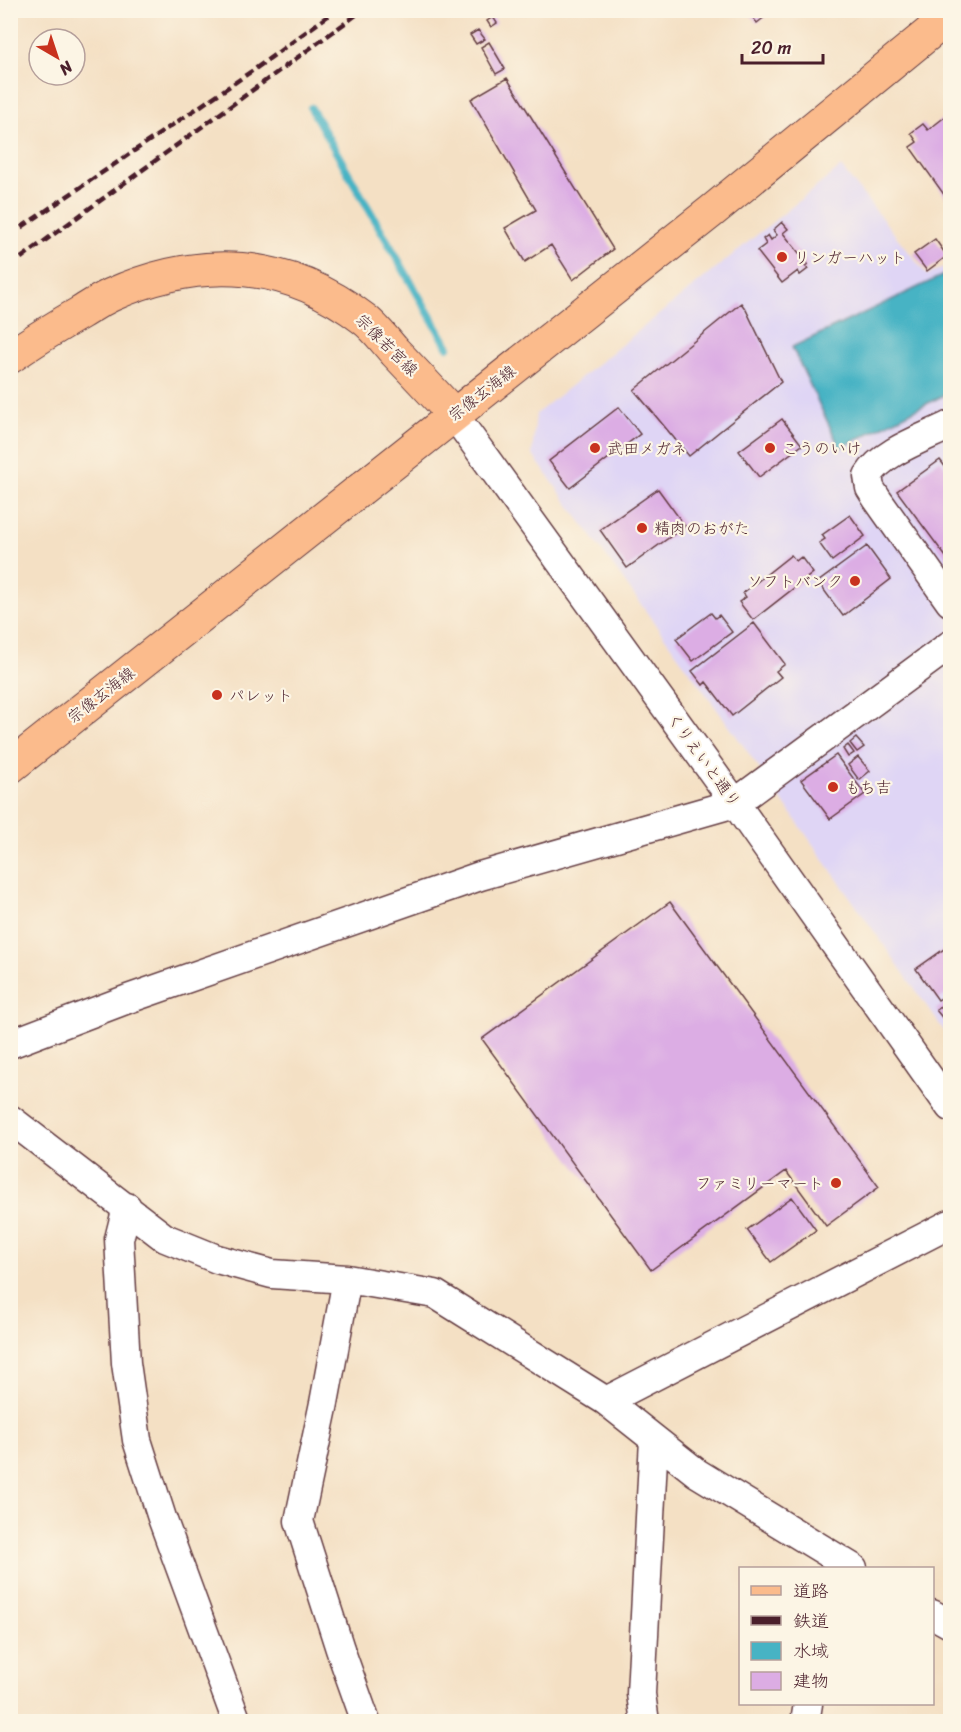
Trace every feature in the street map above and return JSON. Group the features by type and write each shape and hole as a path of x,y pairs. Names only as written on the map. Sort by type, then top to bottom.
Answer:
{"main road":[{"name":"宗像玄海線","path":"10,767 712,211 951,15"},
{"name":"宗像若宮線","path":"23,348 111,295 162,276 202,270 251,270 280,274 331,296 366,320 454,415"}],"street":[{"name":"くりえいと通り","path":"454,415 735,803 951,1107"},
{"path":"951,425 887,456 874,465 868,476 870,488 877,499 951,602"},
{"path":"10,1044 128,999 480,876 735,803 951,645"},
{"path":"10,1119 165,1238 217,1259 272,1274 347,1279 435,1294 606,1401 697,1473 839,1565"},
{"path":"127,1207 119,1239 126,1363 137,1440 162,1518 237,1722"},
{"path":"606,1401 948,1230"},
{"path":"347,1279 299,1521 366,1722"},
{"path":"645,1722 641,1694 654,1438"},
{"path":"934,1615 951,1624"},
{"path":"805,1722 808,1705"}],"shaded area":[{"path":"841,167 927,275 950,264 950,1039 745,748 532,454 536,414"}],"water":[{"path":"950,272 950,392 840,448 792,347"}],"building":[{"path":"747,10 761,10 766,16 757,23"},
{"path":"493,17 497,23 491,27 487,21"},
{"path":"478,30 485,39 476,44 470,35"},
{"path":"489,42 505,69 496,74 481,47"},
{"path":"507,78 613,249 573,280 551,245 525,262 505,228 536,210 471,99"},
{"path":"950,113 950,203 910,147 917,142 911,133 923,124 928,130"},
{"name":"リンガーハット","path":"782,222 788,229 783,233 808,264 805,266 808,269 800,275 798,271 782,283 757,251 766,244 763,239 768,235 771,240 777,235 773,230"},
{"path":"935,239 947,256 927,271 914,254"},
{"path":"741,303 781,382 689,456 634,390"},
{"name":"武田メガネ","path":"619,407 640,434 570,488 549,461"},
{"name":"こうのいけ","path":"782,419 802,445 759,477 739,451"},
{"path":"940,460 950,473 949,561 897,491"},
{"name":"精肉のおがた","path":"658,489 685,526 627,568 600,530"},
{"path":"850,515 865,536 832,561 819,543 825,539 822,535"},
{"name":"ソフトバンク","path":"867,546 891,579 843,616 818,582"},
{"path":"791,555 796,561 801,557 813,573 753,620 739,602 746,597 743,593"},
{"path":"711,613 715,618 719,615 732,632 693,661 676,639"},
{"path":"754,623 785,664 776,671 781,677 732,716 706,682 703,685 692,671"},
{"path":"856,738 864,747 857,752 850,743"},
{"path":"848,745 854,753 848,757 843,749"},
{"name":"もち吉","path":"836,755 865,794 830,819 801,780"},
{"path":"858,757 870,771 859,780 848,765"},
{"path":"670,902 879,1187 826,1226 786,1171 651,1270 482,1039"},
{"path":"947,947 950,949 950,992 938,1000 916,969"},
{"path":"950,998 950,1017 945,1021 936,1010"},
{"path":"792,1197 816,1230 771,1262 747,1230"}],"waterway":[{"path":"311,108 448,347"}],"railway":[{"path":"10,235 255,69 336,10"},
{"path":"10,266 363,10"}],"place":[{"name":"リンガーハット","path":"782,257"},
{"name":"武田メガネ","path":"595,448"},
{"name":"こうのいけ","path":"770,448"},
{"name":"精肉のおがた","path":"642,528"},
{"name":"ソフトバンク","path":"855,581"},
{"name":"パレット","path":"217,695"},
{"name":"もち吉","path":"833,787"},
{"name":"ファミリーマート","path":"836,1183"}]}
